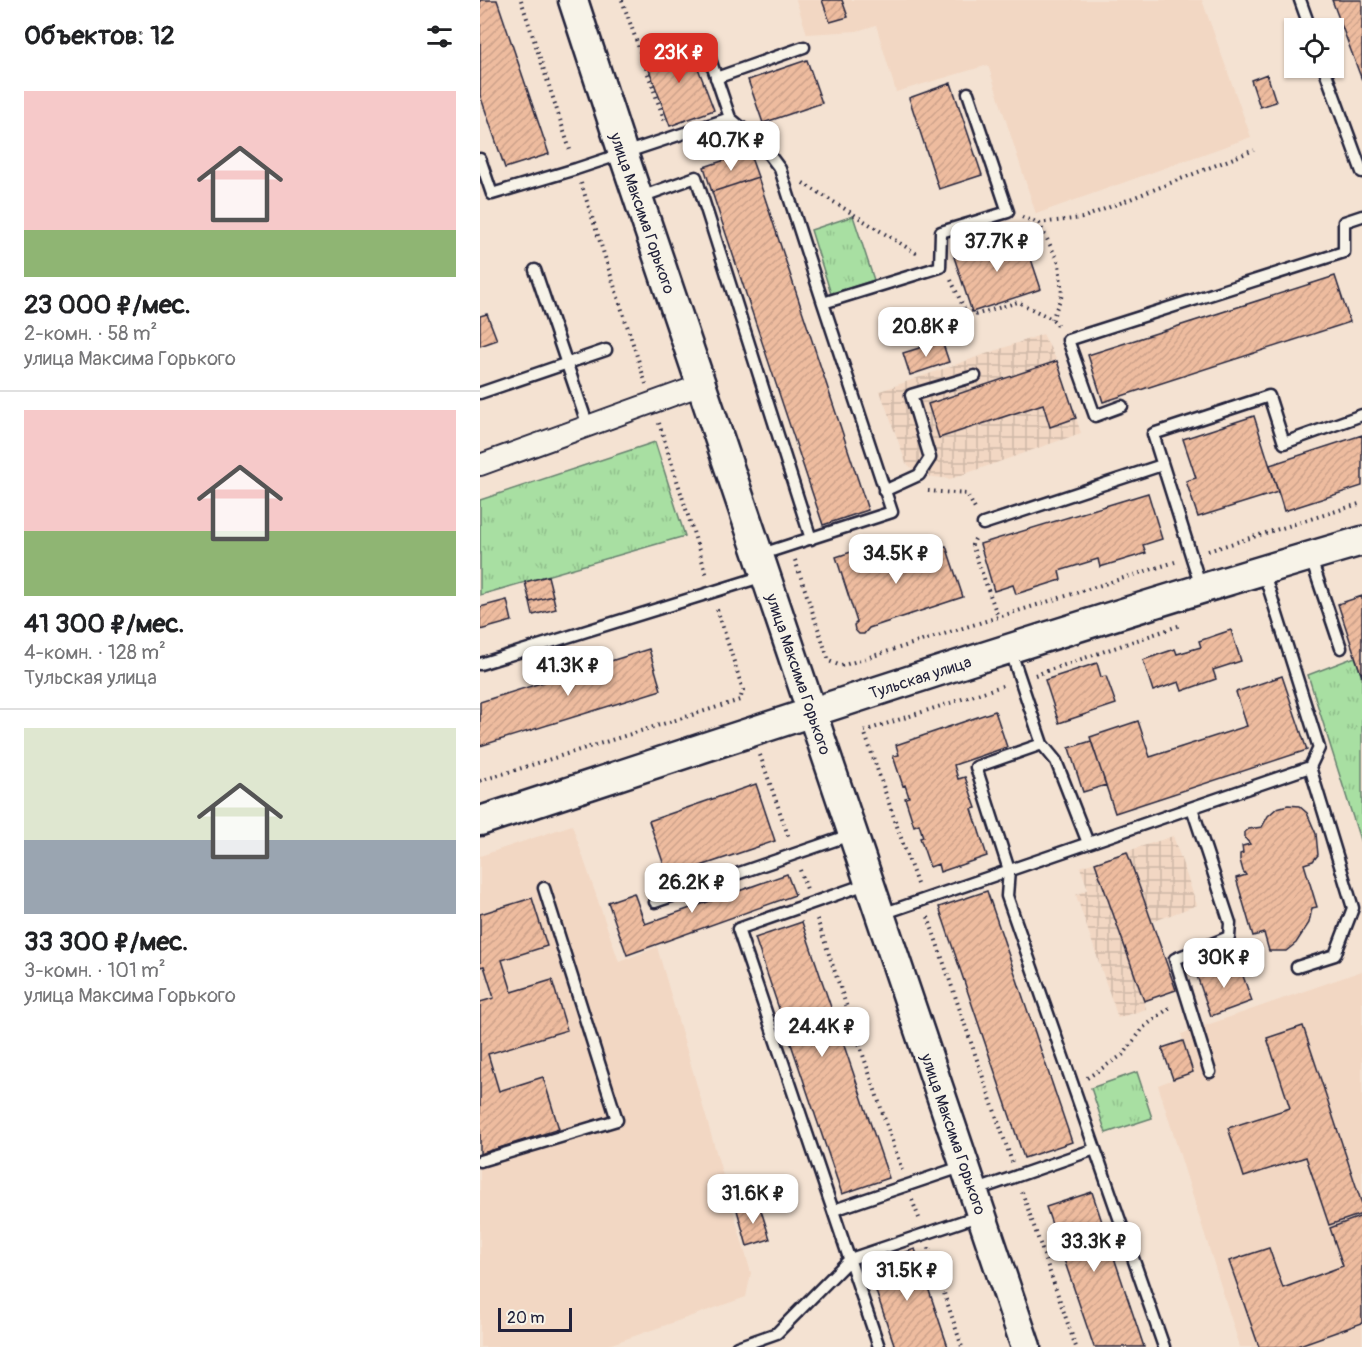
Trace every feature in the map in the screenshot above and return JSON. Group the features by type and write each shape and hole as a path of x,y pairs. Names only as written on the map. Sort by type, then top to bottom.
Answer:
{"street":[{"name":"улица Максима Горького","path":"573,0 1026,1347"},
{"path":"480,465 701,385"},
{"name":"Тульская улица","path":"480,821 1201,588 1362,541"}],"lane":[{"path":"1300,0 1306,18"},
{"path":"716,78 804,47"},
{"path":"480,664 712,593 811,539 892,512 780,169 762,145 730,118 709,56"},
{"path":"1328,78 1362,172"},
{"path":"823,303 940,267 941,232 1008,212 968,93"},
{"path":"480,159 492,194 730,118"},
{"path":"638,198 696,177 811,539"},
{"path":"1122,406 1095,416 1068,340 1344,252 1344,222 1362,216"},
{"path":"535,270 588,426"},
{"path":"480,393 606,350"},
{"path":"884,491 919,475 930,458 911,395 975,376"},
{"path":"1201,588 1153,434 1269,396 1284,442 1362,415"},
{"path":"983,524 1162,465"},
{"path":"1310,556 1341,648"},
{"path":"1263,570 1319,748 1310,767 1353,908 1335,955 1297,967"},
{"path":"1010,649 1042,744 1056,761 1088,843"},
{"path":"1042,744 976,767 1009,870 1007,896 1164,1347"},
{"path":"880,915 1310,767"},
{"path":"1192,808 1230,923 1229,937 1175,959 1210,1072"},
{"path":"655,902 853,834"},
{"path":"869,883 738,929 879,1347"},
{"path":"480,1161 617,1120 544,888"},
{"path":"834,1210 908,1185 973,1191 1095,1149"},
{"path":"737,1347 777,1333 850,1259 924,1234 973,1191"}],"path":[{"path":"480,780 740,700 743,690 521,0"},
{"path":"622,0 670,137"},
{"path":"1008,212 1039,223 1082,218 1254,150"},
{"path":"1039,223 1059,263 1062,295 1053,319"},
{"path":"884,491 918,490 967,494 983,524 972,545 998,617"},
{"path":"811,539 792,552 830,661 841,666 1362,503"},
{"path":"1076,1347 864,731 1184,624"},
{"path":"749,758 760,755 962,1347"},
{"path":"1074,1087 1124,1054 1144,1028 1175,1004 1188,1001"}],"shaded area":[{"path":"796,0 1202,0 1251,137 1036,214 988,65 896,92 876,25 857,31 807,34"},
{"path":"1043,334 1057,361 1081,433 950,479 919,475 906,463 880,391"},
{"path":"572,825 619,962 657,947 751,1273 746,1297 603,1347 480,1347 480,856"},
{"path":"1173,836 1197,905 1152,922 1176,990 1144,1001 1146,1009 1118,1018 1076,895 1088,889 1080,867"},
{"path":"1362,971 1362,1347 1240,1347 1158,1085 1193,1072 1181,1034"}],"green space":[{"path":"853,216 874,280 831,294 811,230"},
{"path":"655,442 685,536 480,595 480,500"},
{"path":"1355,657 1362,677 1362,846 1308,675"},
{"path":"1137,1072 1152,1118 1106,1133 1091,1088"}],"building":[{"path":"480,0 497,0 549,154 505,168 480,95"},
{"path":"822,0 842,0 848,17 830,22"},
{"path":"1332,0 1362,0 1362,80 1344,32 1344,18 1339,18"},
{"path":"688,42 714,110 670,126 645,59"},
{"path":"807,60 822,103 763,123 748,80"},
{"path":"1267,74 1276,102 1260,107 1251,80"},
{"path":"951,83 982,175 939,189 909,98"},
{"path":"749,152 758,177 712,192 704,167"},
{"path":"758,177 868,510 823,525 712,192"},
{"path":"1023,235 1041,289 972,312 954,257"},
{"path":"1335,276 1350,322 1103,402 1088,355"},
{"path":"487,314 497,340 480,346 480,316"},
{"path":"942,341 949,362 910,375 903,353"},
{"path":"1057,361 1076,418 1050,427 1043,404 939,438 928,404"},
{"path":"1254,416 1278,492 1198,517 1186,481 1196,478 1183,439"},
{"path":"1362,435 1362,486 1284,511 1270,465"},
{"path":"1148,493 1162,539 1143,545 1146,553 1100,567 1098,559 1059,571 1061,580 1016,594 1013,585 994,591 980,544"},
{"path":"878,543 885,565 946,546 963,597 869,628 864,634 859,634 855,630 854,625 857,622 836,557"},
{"path":"548,576 553,596 530,602 525,582"},
{"path":"553,596 556,609 533,615 530,602"},
{"path":"1362,596 1362,677 1338,604"},
{"path":"507,600 512,621 480,630 480,607"},
{"path":"1231,630 1241,661 1213,670 1216,679 1182,691 1179,682 1153,691 1143,660 1175,649 1177,654 1201,647 1199,641"},
{"path":"649,649 661,690 480,746 480,702"},
{"path":"1097,663 1101,677 1106,676 1116,704 1059,723 1045,680"},
{"path":"1282,676 1307,750 1115,813 1090,737 1138,721 1150,757 1247,726 1236,692"},
{"path":"995,711 1007,747 954,765 958,779 965,777 976,808 972,809 987,856 940,872 938,864 930,867 920,838 923,837 919,824 914,826 905,798 909,797 893,756 899,755 896,745"},
{"path":"1091,741 1106,785 1083,792 1069,748"},
{"path":"756,784 775,841 668,877 649,821"},
{"path":"1288,805 1299,806 1307,813 1316,834 1318,855 1313,861 1304,864 1317,907 1312,908 1309,923 1296,943 1286,951 1269,951 1264,933 1253,936 1236,878 1246,875 1240,860 1240,854 1243,853 1242,846 1250,844 1245,838 1245,832 1262,827 1268,816 1277,808"},
{"path":"1127,852 1176,990 1144,1001 1095,863"},
{"path":"787,874 795,895 627,955 608,902 634,893 645,924"},
{"path":"987,891 1072,1142 1024,1158 939,907"},
{"path":"532,898 547,946 502,960 512,992 552,980 567,1030 488,1054 499,1091 543,1077 559,1129 480,1154 480,1002 494,998 484,966 480,967 480,914"},
{"path":"802,922 889,1178 842,1194 755,938"},
{"path":"1238,962 1252,1001 1211,1016 1197,976"},
{"path":"1303,1026 1362,1204 1362,1214 1329,1225 1306,1157 1244,1177 1228,1128 1290,1108 1267,1038"},
{"path":"1183,1041 1193,1072 1173,1079 1162,1048"},
{"path":"1092,1192 1144,1347 1094,1347 1046,1207"},
{"path":"759,1204 770,1239 747,1246 737,1210"},
{"path":"1362,1216 1362,1323 1294,1347 1259,1347 1229,1261 1269,1248 1283,1288 1343,1266 1330,1228"},
{"path":"915,1249 948,1347 895,1347 867,1265"}]}
